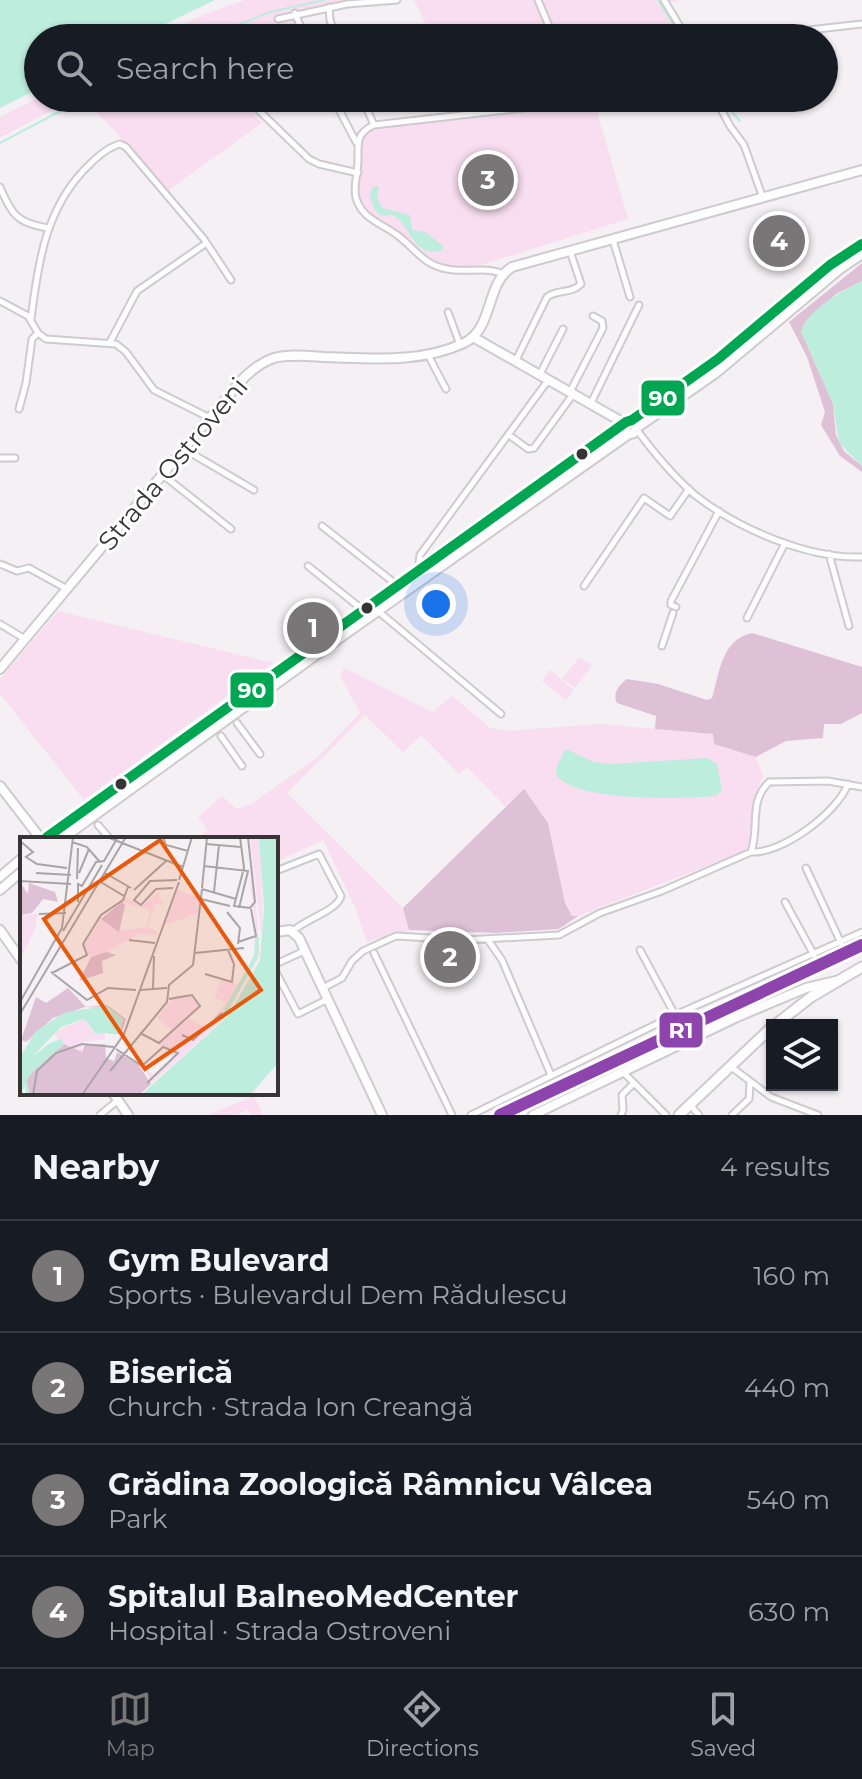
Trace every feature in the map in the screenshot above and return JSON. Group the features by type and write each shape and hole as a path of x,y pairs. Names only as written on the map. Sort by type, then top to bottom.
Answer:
{"main road":[{"path":"631,428 473,337 503,274 519,264 862,170"},
{"path":"46,837 297,663 378,611 631,428 838,259 862,244"},
{"path":"65,837 418,571 611,435 631,428 716,373 862,254"},
{"name":"Strada Ostroveni","path":"0,669 245,376 274,358 391,359 427,354 460,345 473,337"},
{"path":"605,412 611,435"},
{"path":"0,786 44,837"},
{"path":"0,877 20,860"},
{"path":"0,890 20,873"},
{"path":"0,930 20,958"},
{"path":"278,932 293,931 305,951 382,1115"},
{"path":"782,1019 862,967"},
{"path":"533,1115 760,1006 806,988 836,981"},
{"path":"679,1115 766,1033"},
{"path":"116,1096 128,1115"}],"street":[{"path":"278,19 329,7 397,0"},
{"path":"538,0 548,24"},
{"path":"664,0 679,24"},
{"path":"329,7 331,24"},
{"path":"295,13 299,24"},
{"path":"838,27 862,24"},
{"path":"260,112 309,159 358,173"},
{"path":"339,112 349,134 357,142"},
{"path":"368,112 374,125"},
{"path":"488,112 374,125 366,129 357,142 356,195 369,218 397,235 422,259 442,268 494,270 503,274"},
{"path":"722,112 744,145 763,199"},
{"path":"31,319 39,254 48,228 74,180 106,151 120,144 126,147 204,239 231,280"},
{"path":"0,187 11,211 19,219 48,228"},
{"path":"613,239 630,297"},
{"path":"110,342 137,291 205,244"},
{"path":"516,360 547,297 576,289 581,284 570,250"},
{"path":"0,301 31,319 38,333 46,339 110,342 126,352 154,390 210,418"},
{"path":"591,403 639,305"},
{"path":"448,312 460,345"},
{"path":"509,435 528,449 534,448 572,392 603,328 602,321 593,316"},
{"path":"540,374 563,329"},
{"path":"19,409 32,339 38,333"},
{"path":"427,354 446,389"},
{"path":"418,571 420,555 549,379"},
{"path":"631,428 689,489 719,511 785,543 829,554 862,557"},
{"path":"184,449 254,490"},
{"path":"0,458 15,458"},
{"path":"162,474 231,529"},
{"path":"584,586 644,498 670,516 689,489"},
{"path":"662,646 675,610 671,601 719,511"},
{"path":"322,526 398,586"},
{"path":"747,618 785,543"},
{"path":"829,554 849,626"},
{"path":"0,564 17,571 29,568 67,589"},
{"path":"308,566 364,610"},
{"path":"378,611 501,714"},
{"path":"0,624 25,639"},
{"path":"237,723 260,754"},
{"path":"221,736 242,766"},
{"path":"751,852 756,806 769,782 815,781 862,787"},
{"path":"323,988 342,978 347,966 363,951 396,936 487,939 559,935 600,913 662,891 751,852 767,851 808,828 841,796 848,784"},
{"path":"98,825 108,837"},
{"path":"278,870 319,854 341,896 339,902 293,931"},
{"path":"806,868 841,943"},
{"path":"785,902 814,955"},
{"path":"471,1115 675,1015 862,932"},
{"path":"487,939 502,960 551,1075"},
{"path":"640,950 675,1015"},
{"path":"278,963 305,951"},
{"path":"374,953 452,1115"},
{"path":"278,976 298,1014 328,999"},
{"path":"730,1066 750,1083 780,1101 818,1115"},
{"path":"623,1072 666,1115"},
{"path":"732,1115 749,1099 750,1083"},
{"path":"621,1115 622,1095 634,1084"},
{"path":"100,1115 116,1096"},
{"path":"690,1105 699,1115"}],"shaded area":[{"path":"0,0 215,0 165,24 24,24 24,96 0,108"},
{"path":"245,0 352,0 296,10 303,24 184,24"},
{"path":"414,0 684,0 664,3 677,24 425,24"},
{"path":"24,105 24,112 48,112 0,138 0,117"},
{"path":"97,112 253,112 262,123 169,190"},
{"path":"520,112 597,112 628,219 471,268 452,268 429,261 404,237 375,221 358,199 360,142 362,136 378,127"},
{"path":"379,186 377,197 382,208 410,215 412,230 425,232 443,246 443,250 426,250 394,216 378,213 370,193 373,187"},
{"path":"862,263 862,281 836,294 801,331 833,404 836,435 844,451 862,466 862,472 840,456 821,425 825,412 807,357 789,322"},
{"path":"862,281 862,466 839,443 833,404 801,331 818,308"},
{"path":"58,611 273,663 84,800 0,694 0,679"},
{"path":"752,633 862,667 862,713 841,724 824,724 823,738 786,741 756,757 714,744 713,734 655,729 656,716 617,703 617,690 627,679 658,684 707,700 712,698 723,658 734,642"},
{"path":"580,657 592,666 575,688 562,678"},
{"path":"344,668 432,712 452,696 490,728 506,731 600,724 713,734 728,749 756,757 763,776 753,802 749,847 572,916 565,903 548,823 524,790 505,806 467,767 459,774 421,735 403,752 365,715 287,793 403,908 409,930 367,942 355,907 323,840 278,861 278,837 198,837 208,830 198,817 222,796 237,809 251,804 318,757 360,713 340,676"},
{"path":"550,670 574,690 566,700 542,681"},
{"path":"564,751 594,762 610,764 708,758 717,764 722,790 716,796 680,798 632,797 586,791 557,776 556,769"},
{"path":"524,789 548,823 565,903 572,916 578,916 559,929 496,933 409,930 403,908"},
{"path":"254,1096 263,1115 251,1115 248,1110 236,1115 208,1115"}],"waterway":[{"path":"240,24 270,12 324,0"},
{"path":"658,0 673,24"},
{"path":"0,143 59,112"},
{"path":"732,112 740,121"}],"transit line":[{"name":"90","path":"47,837 718,359 830,265 862,244"},
{"name":"R1","path":"500,1115 862,945"}],"place":[{"name":"Grădina Zoologică Râmnicu Vâlcea","path":"488,180"},
{"name":"Spitalul BalneoMedCenter","path":"779,241"},
{"name":"Gym Bulevard","path":"313,628"},
{"name":"Biserică","path":"450,957"}]}
